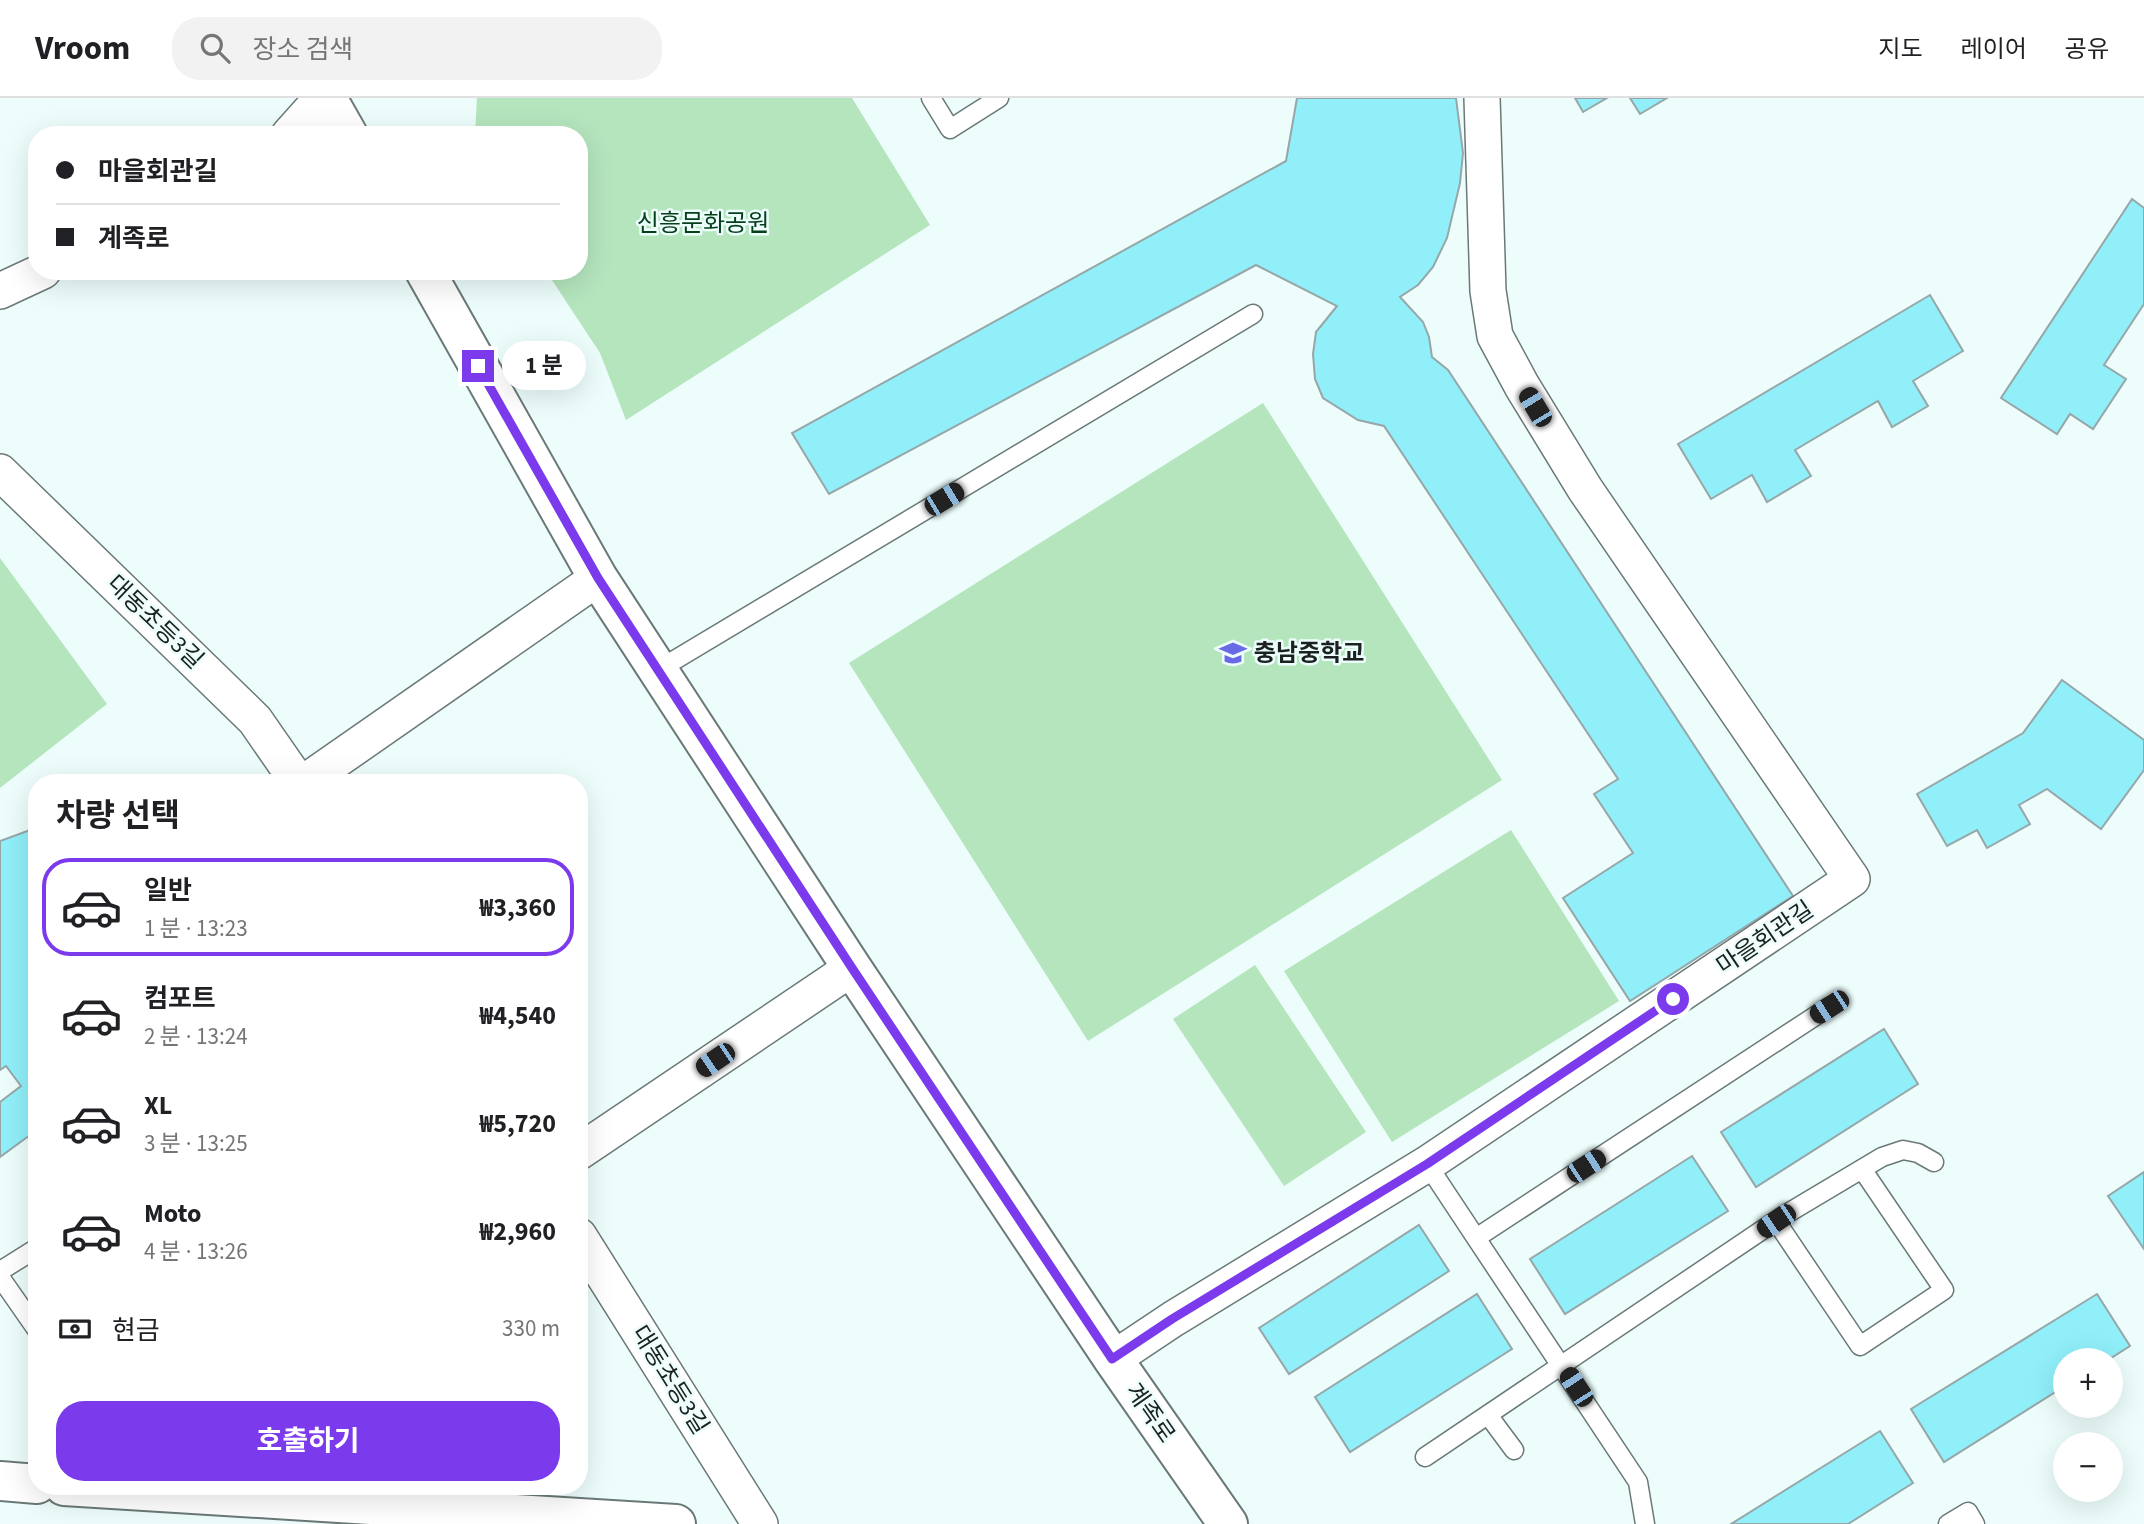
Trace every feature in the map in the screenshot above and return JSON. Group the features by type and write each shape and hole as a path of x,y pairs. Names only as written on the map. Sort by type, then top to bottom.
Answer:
{"main road":[{"path":"325,98 342,126"},
{"name":"계족로","path":"430,280 598,578 852,968 1112,1359 1228,1524"},
{"path":"0,1481 28,1483"},
{"path":"185,1495 459,1517 676,1524"}],"street":[{"path":"298,126 325,98"},
{"name":"마을회관길","path":"1112,1359 1172,1319 1427,1164 1852,879 1585,489 1522,386 1496,336 1488,290 1482,98"},
{"path":"0,291 28,278"},
{"name":"대동초등3길","path":"0,472 255,720 292,774"},
{"path":"316,774 598,578"},
{"path":"588,1146 852,968"},
{"name":"대동초등3길","path":"588,1250 760,1524"}],"lane":[{"path":"931,98 950,129 999,98"},
{"path":"658,670 1254,314"},
{"path":"1476,1238 1829,1007"},
{"path":"1425,1457 1776,1221 1882,1157 1903,1150 1918,1153 1934,1162"},
{"path":"1427,1164 1638,1482 1645,1524"},
{"path":"1776,1221 1860,1346 1944,1290 1863,1169"},
{"path":"0,1271 28,1254"},
{"path":"0,1277 28,1317"},
{"path":"1488,1415 1514,1450"},
{"path":"1948,1524 1968,1512 1975,1524"}],"green space":[{"name":"신흥문화공원","path":"477,98 852,98 930,225 626,420 600,353 552,280 588,280 588,126 475,126"},
{"path":"1263,403 1502,780 1088,1041 849,663"},
{"path":"0,558 107,704 0,788"},
{"path":"1511,830 1619,1001 1392,1142 1284,971"},
{"path":"1255,965 1366,1132 1284,1186 1173,1019"}],"building":[{"path":"1297,98 1456,98 1463,153 1460,183 1447,238 1433,267 1418,285 1400,297 1423,322 1432,357 1448,370 1793,896 1630,1001 1563,898 1633,853 1594,794 1618,779 1384,426 1358,420 1323,398 1315,379 1313,354 1316,332 1337,306 1256,265 829,494 792,433 1286,161"},
{"path":"1575,98 1607,98 1583,112"},
{"path":"1630,98 1667,98 1640,114"},
{"path":"2132,199 2144,208 2144,304 2104,365 2126,379 2093,429 2070,414 2057,434 2001,398"},
{"path":"1930,295 1963,351 1913,381 1928,406 1892,427 1878,401 1795,450 1811,476 1767,502 1752,475 1711,499 1678,444"},
{"path":"2062,680 2144,740 2144,770 2101,829 2047,789 2019,805 2030,824 1987,848 1977,830 1947,846 1917,794 2023,733"},
{"path":"28,831 28,1137 0,1157 0,1102 21,1086 6,1066 0,1070 0,841"},
{"path":"1884,1029 1918,1084 1756,1187 1721,1132"},
{"path":"1692,1156 1728,1211 1565,1314 1530,1259"},
{"path":"2144,1172 2144,1249 2108,1196"},
{"path":"1419,1225 1449,1271 1289,1374 1259,1328"},
{"path":"1477,1294 1512,1349 1350,1452 1315,1397"},
{"path":"2097,1294 2130,1346 2123,1350 2123,1348 2053,1348 2053,1394 1944,1462 1911,1409"},
{"path":"1880,1431 1913,1483 1848,1524 1731,1524"}],"place":[{"name":"충남중학교","path":"1233,653"}],"route":[{"path":"478,366 598,578 852,968 1112,1359 1172,1319 1427,1164 1673,999"}]}
